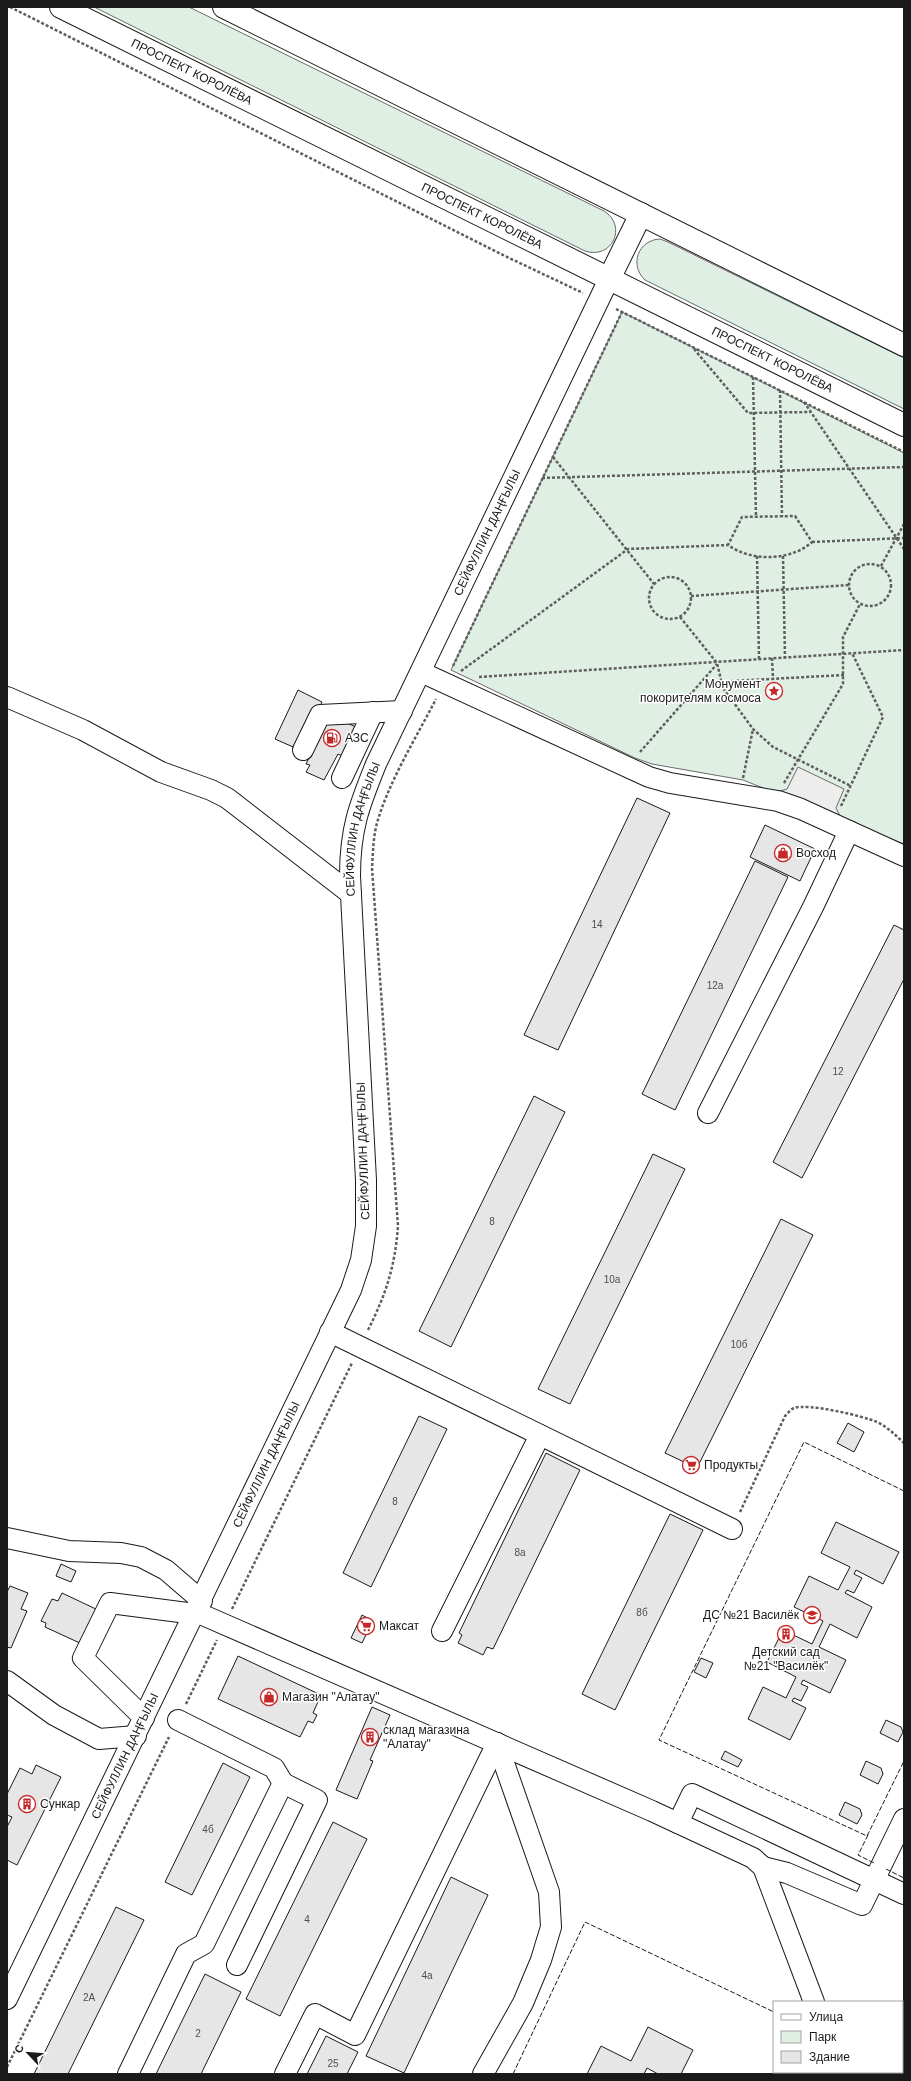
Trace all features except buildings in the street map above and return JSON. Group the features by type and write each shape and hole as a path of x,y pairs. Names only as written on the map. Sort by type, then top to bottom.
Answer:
{"main road":[{"name":"ПРОСПЕКТ КОРОЛЁВА","path":"61,7 904,425"},
{"path":"224,7 904,345"},
{"path":"609,279 641,214"}],"street":[{"name":"СЕЙФУЛЛИН ДАҢҒЫЛЫ","path":"7,1999 198,1609 351,1290 361,1260 366,1226 366,1180 351,894 350,847 354,823 376,764 609,279"},
{"path":"421,672 453,679 649,777 670,783 778,801 847,822 904,856"},
{"path":"7,697 83,730 161,772 211,790 227,798 351,894"},
{"path":"361,801 338,774 373,712"},
{"path":"303,750 320,715 402,712"},
{"path":"708,1113 813,907 847,822"},
{"path":"330,1332 732,1528"},
{"path":"442,1631 540,1435"},
{"path":"7,1538 69,1551 121,1554 141,1557 166,1570 198,1609 225,1624 678,1823 753,1858 763,1867 814,2001"},
{"path":"144,1718 83,1658 110,1603 198,1609"},
{"path":"7,1681 54,1715 99,1738 136,1736"},
{"path":"178,1720 274,1768 283,1783 317,1800 237,1965"},
{"path":"285,2074 315,2014 355,2034 497,1743"},
{"path":"483,2074 523,2003 541,1960 551,1927 549,1892 497,1743"},
{"path":"128,2074 186,1954 204,1944 283,1783"},
{"path":"678,1823 692,1794 904,1894"},
{"path":"763,1867 788,1873 862,1905 904,1819"}],"path":[{"path":"10,7 505,256 599,300 904,452"},
{"path":"7,2067 379,1308 393,1270 398,1226 372,868 377,823 391,787 453,679 542,478 622,312"},
{"path":"692,347 748,413 810,412"},
{"path":"753,377 756,517"},
{"path":"780,390 782,516"},
{"path":"804,402 904,549"},
{"path":"553,457 628,549 654,584"},
{"path":"542,478 904,467"},
{"path":"728,545 742,518 782,516 795,516 812,542"},
{"path":"881,566 904,524"},
{"path":"453,679 628,549 728,545 743,553 757,556 783,556 798,551 812,542 904,538"},
{"path":"757,556 759,659"},
{"path":"783,556 785,658"},
{"path":"870,563 881,566 890,576 891,584 890,592 878,604 870,606 860,604 852,597 848,585 850,577 858,567 870,563"},
{"path":"664,577 676,578 687,585 691,596 689,608 680,617 672,619 664,618 654,611 649,604 649,596 654,584 664,577"},
{"path":"691,596 848,585"},
{"path":"778,786 784,783 843,684 843,637 860,604"},
{"path":"680,617 717,663 722,685 753,729 773,747 850,786"},
{"path":"474,677 717,663 904,650"},
{"path":"847,822 841,807 883,717 852,653"},
{"path":"772,658 773,678"},
{"path":"635,758 717,663"},
{"path":"722,685 732,681 844,675"},
{"path":"743,780 753,729"},
{"path":"735,778 750,781"},
{"path":"732,1528 785,1416 793,1408 803,1407 853,1414 877,1422 888,1428 904,1443"}],"green space":[{"path":"94,7 189,7 604,211 611,217 615,225 616,233 614,240 603,251 585,251"},
{"path":"660,239 904,358 904,409 645,280 640,274 638,267 638,254 641,248 646,244 652,240"},
{"path":"622,312 904,453 904,844 743,780 652,764 635,758 451,670"}],"shaded area":[{"path":"798,767 844,789 836,808 840,816 780,791 787,789"}],"fence":[{"path":"904,1491 804,1442 659,1740 867,1836 904,1761"},
{"path":"868,1835 858,1855 874,1863"},
{"path":"886,1869 904,1878"},
{"path":"513,2074 585,1922 773,2012"}],"place":[{"name":"Монумент покорителям космоса","path":"774,691"},
{"name":"АЗС","path":"332,738"},
{"name":"Восход","path":"783,853"},
{"name":"Продукты","path":"691,1465"},
{"name":"ДС №21 Василёк","path":"812,1615"},
{"name":"Максат","path":"366,1626"},
{"name":"Детский сад №21 \"Василёк\"","path":"786,1634"},
{"name":"Магазин \"Алатау\"","path":"269,1697"},
{"name":"склад магазина \"Алатау\"","path":"370,1737"},
{"name":"Сункар","path":"27,1804"}]}
